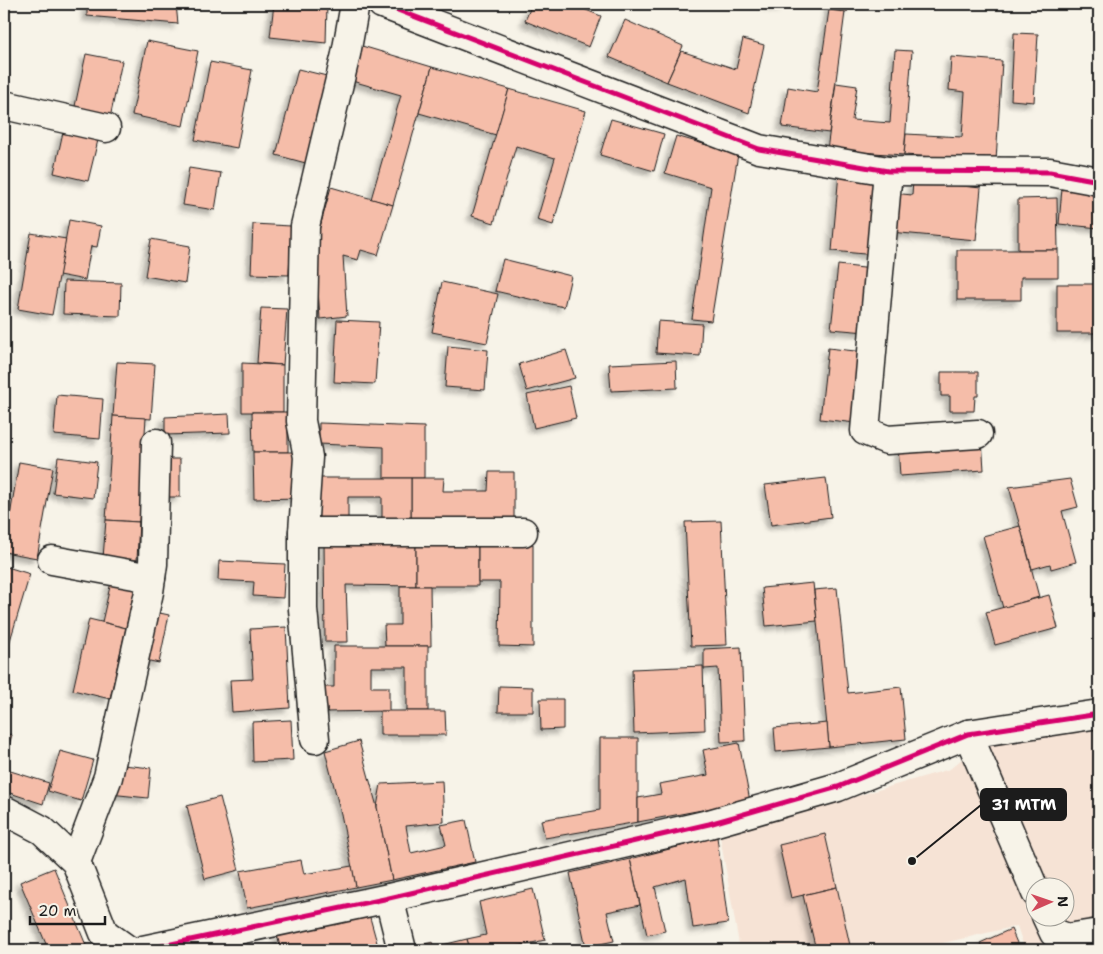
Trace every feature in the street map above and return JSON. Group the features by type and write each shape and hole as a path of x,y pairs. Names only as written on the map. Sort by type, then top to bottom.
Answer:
{"street":[{"path":"315,739 303,609 303,532 308,457 301,421 305,226 346,54 355,4"},
{"path":"382,4 759,149 888,171 1050,172 1099,182"},
{"path":"4,105 106,128"},
{"path":"888,171 865,431 887,440 978,434"},
{"path":"76,862 108,777 150,592 153,564 156,443"},
{"path":"303,532 522,532"},
{"path":"52,560 151,578"},
{"path":"143,950 389,898 709,824 838,787 968,734 1099,714"},
{"path":"968,734 1029,876"},
{"path":"4,810 42,830 76,862 104,933 128,950"},
{"path":"389,898 402,950"},
{"path":"1051,926 1054,933 1068,938 1099,933"}],"shaded area":[{"path":"1099,726 1099,950 1025,950 1017,926 913,950 740,950 720,836 950,769 982,742"}],"building":[{"path":"87,4 176,4 178,24 87,16"},
{"path":"274,4 327,4 326,43 270,37"},
{"path":"532,4 571,4 601,16 589,47 525,21"},
{"path":"766,4 782,4 781,7"},
{"path":"830,4 849,4 847,12 829,10"},
{"path":"829,10 845,12 829,133 782,127 788,87 817,92"},
{"path":"625,20 683,46 667,82 609,57"},
{"path":"1014,33 1038,34 1034,102 1011,100"},
{"path":"743,39 764,45 749,113 667,82 681,51 736,69"},
{"path":"147,41 198,51 183,126 132,115"},
{"path":"362,46 432,67 393,205 371,199 401,95 352,81"},
{"path":"895,50 912,51 904,155 827,150 836,83 857,86 852,120 890,123"},
{"path":"86,54 122,61 110,118 74,111"},
{"path":"951,57 1002,61 996,161 904,155 906,134 962,137 965,92 949,90"},
{"path":"210,62 252,70 237,148 195,140"},
{"path":"432,67 509,89 496,135 419,113"},
{"path":"298,69 335,78 313,165 276,155"},
{"path":"509,89 586,111 553,225 537,220 555,158 516,146 494,223 472,216"},
{"path":"611,119 664,134 654,171 600,155"},
{"path":"63,132 98,140 88,181 54,173"},
{"path":"676,136 738,154 711,321 692,319 711,187 665,173"},
{"path":"4,145 10,147 4,174"},
{"path":"189,168 221,173 215,210 183,205"},
{"path":"839,173 882,177 875,255 832,251"},
{"path":"913,181 981,188 976,240 890,232 893,193 912,195"},
{"path":"331,187 393,205 378,255 361,250 358,260 343,256 347,316 320,319 315,245"},
{"path":"1062,188 1099,192 1099,228 1059,224"},
{"path":"1057,198 1058,250 1018,250 1018,199"},
{"path":"69,220 101,226 97,247 91,246 85,280 59,275"},
{"path":"253,224 291,226 289,275 251,274"},
{"path":"31,233 66,239 52,315 18,309"},
{"path":"151,239 190,246 185,283 145,276"},
{"path":"957,250 1058,250 1058,277 1021,277 1021,300 957,300"},
{"path":"503,259 571,276 564,307 495,291"},
{"path":"838,265 872,269 866,332 831,329"},
{"path":"64,281 121,283 120,316 63,314"},
{"path":"442,282 498,294 487,343 432,332"},
{"path":"1057,284 1099,284 1099,333 1057,333"},
{"path":"261,308 287,309 283,365 257,363"},
{"path":"337,320 379,322 375,384 334,382"},
{"path":"658,321 702,324 700,356 656,353"},
{"path":"448,346 488,350 485,390 445,387"},
{"path":"828,348 864,352 856,423 820,419"},
{"path":"566,350 575,378 527,391 519,364"},
{"path":"676,361 677,388 611,391 609,364"},
{"path":"117,362 155,364 151,419 113,416"},
{"path":"242,363 283,365 283,412 242,412"},
{"path":"941,372 978,372 978,396 975,396 974,411 950,411 950,396 941,396"},
{"path":"569,386 576,418 534,428 527,395"},
{"path":"57,395 103,399 100,439 54,435"},
{"path":"252,412 288,412 288,452 253,452"},
{"path":"229,414 230,433 165,435 165,417"},
{"path":"113,416 146,418 139,522 106,520"},
{"path":"319,423 424,427 424,478 384,478 384,447 319,444"},
{"path":"982,439 984,470 900,476 898,445"},
{"path":"253,452 299,452 299,498 254,499"},
{"path":"58,457 97,462 93,498 53,493"},
{"path":"160,459 180,459 180,497 160,497"},
{"path":"19,462 53,468 37,558 4,552"},
{"path":"489,472 514,472 514,528 411,528 411,478 444,478 443,491 488,491"},
{"path":"318,478 411,478 411,528 382,528 382,497 348,497 348,528 318,527"},
{"path":"826,478 831,517 771,525 765,485"},
{"path":"1070,479 1078,507 1062,511 1076,562 1051,569 1050,564 1032,569 1009,487"},
{"path":"106,520 139,522 137,560 103,558"},
{"path":"721,521 727,645 691,646 685,522"},
{"path":"1020,526 1039,597 1003,608 983,536"},
{"path":"324,541 416,542 416,586 346,585 348,642 325,642"},
{"path":"416,542 478,544 478,586 416,586"},
{"path":"478,544 533,544 533,647 499,646 500,582 478,582"},
{"path":"219,561 285,564 283,598 253,596 254,582 218,580"},
{"path":"4,566 30,574 9,644 4,643"},
{"path":"111,582 135,587 126,628 102,622"},
{"path":"813,583 817,621 766,626 762,588"},
{"path":"400,586 430,586 431,646 385,646 384,625 400,625"},
{"path":"837,588 848,693 901,687 906,739 829,747 814,590"},
{"path":"1049,595 1058,628 995,645 986,612"},
{"path":"146,610 169,615 159,663 136,658"},
{"path":"89,619 126,628 110,699 73,690"},
{"path":"286,627 290,708 232,712 230,680 253,679 250,629"},
{"path":"4,643 9,644 4,660"},
{"path":"334,646 428,646 428,711 407,711 407,667 371,667 371,687 389,687 389,711 323,712 323,687 334,687"},
{"path":"741,647 745,741 721,742 718,668 704,669 704,649"},
{"path":"703,666 705,730 634,733 632,669"},
{"path":"499,686 533,687 533,712 498,712"},
{"path":"540,699 563,699 563,729 541,730"},
{"path":"380,711 445,711 446,735 380,735"},
{"path":"291,720 293,760 253,762 252,722"},
{"path":"827,723 829,747 776,752 774,728"},
{"path":"4,733 12,735 4,761"},
{"path":"600,738 638,738 638,822 545,838 541,820 600,810"},
{"path":"359,741 377,807 392,880 356,887 341,814 325,751"},
{"path":"739,743 750,801 638,822 638,798 661,794 659,784 708,775 703,750"},
{"path":"60,751 93,760 81,801 48,791"},
{"path":"114,764 151,768 148,798 110,794"},
{"path":"4,769 49,783 43,804 4,791"},
{"path":"442,781 444,822 406,826 411,853 446,845 441,825 466,820 475,862 392,880 377,807 381,784"},
{"path":"220,797 239,870 205,879 187,806"},
{"path":"825,834 837,887 791,898 779,845"},
{"path":"717,837 728,923 693,928 686,878 655,887 665,931 647,935 630,859"},
{"path":"630,859 640,905 607,912 614,941 586,947 570,873"},
{"path":"301,860 304,874 352,866 356,887 247,908 240,871"},
{"path":"54,868 88,950 32,950 46,944 20,882"},
{"path":"837,887 851,950 816,950 803,895"},
{"path":"533,889 545,940 501,950 470,950 467,939 486,935 479,902"},
{"path":"369,914 379,950 281,950 277,935"},
{"path":"1011,929 1020,950 983,950 980,943"},
{"path":"467,939 470,950 417,950 416,946 433,942 434,947"}],"cycle path":[{"path":"382,4 759,149 888,171 1050,172 1099,181"},
{"path":"143,950 389,898 709,824 838,787 968,734 1099,714"}],"place":[{"name":"31 MTM","path":"912,861"}]}
